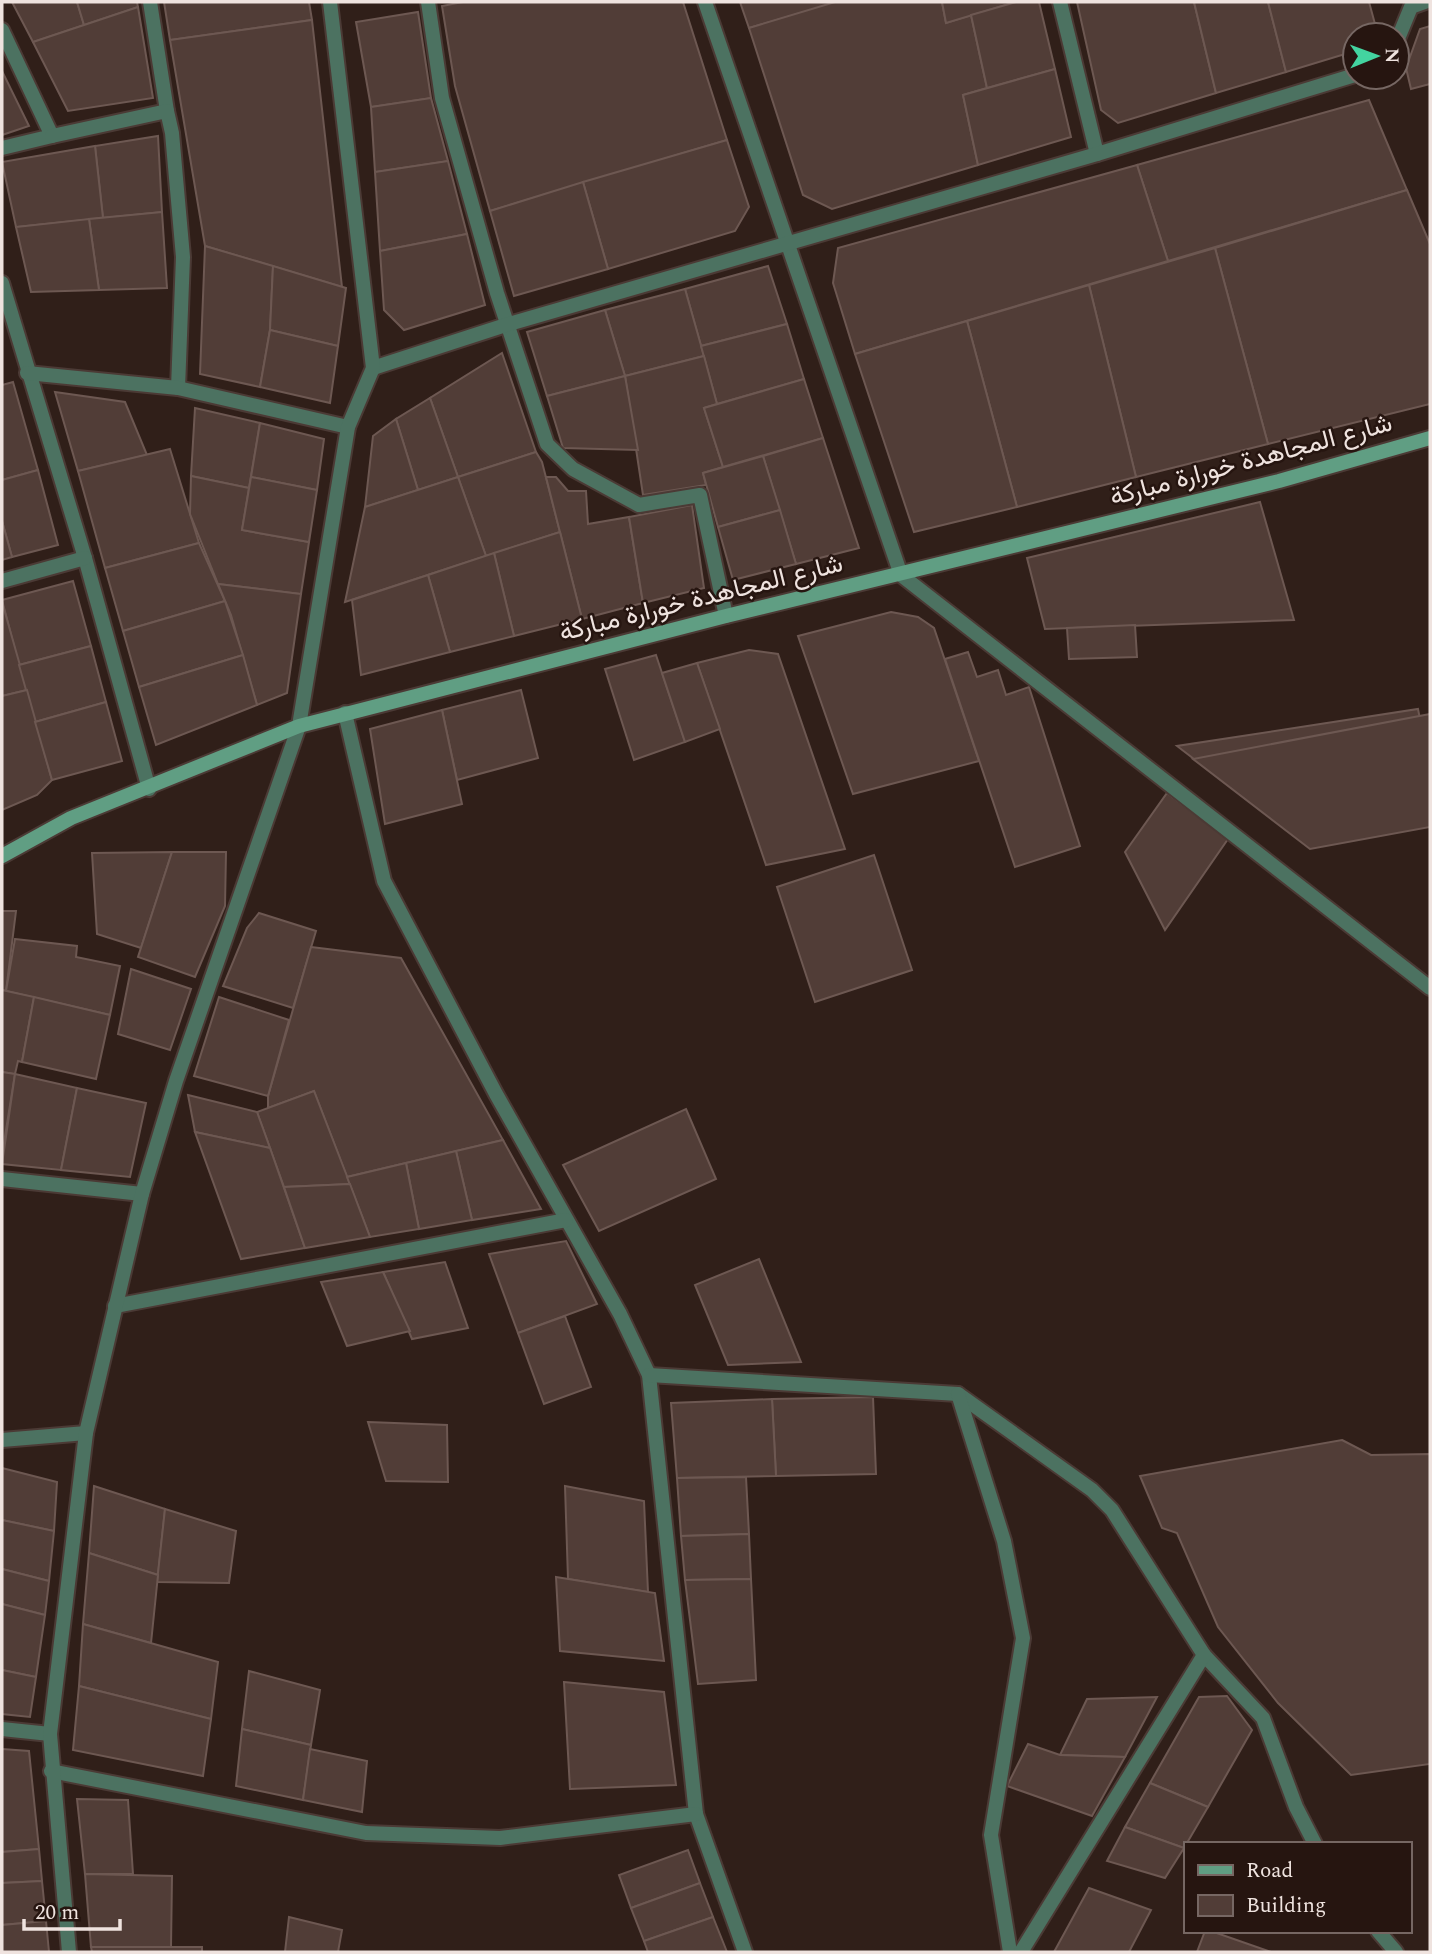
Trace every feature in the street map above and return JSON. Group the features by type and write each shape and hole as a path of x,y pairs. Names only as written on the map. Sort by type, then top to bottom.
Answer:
{"street":[{"path":"150,2 172,134 183,257 178,388"},
{"path":"69,1952 51,1771 50,1734 86,1433 142,1194 176,1081 299,726 348,427 373,368 330,2"},
{"path":"428,2 442,98 496,293 509,324 547,444 573,469 639,505 700,495 726,616"},
{"path":"705,2 901,575 1430,988"},
{"path":"1060,2 1097,154"},
{"path":"1406,21 1412,6 1425,2"},
{"path":"2,30 51,136"},
{"path":"373,368 509,324 788,245 1341,79"},
{"path":"2,148 167,111"},
{"path":"2,284 85,558 149,789"},
{"path":"27,373 178,388 348,427"},
{"name":"شارع المجاهدة خورارة مباركة","path":"2,856 71,818 149,789 299,726 726,616 1279,481 1430,438"},
{"path":"2,581 85,558"},
{"path":"345,713 384,881 496,1094 620,1314 649,1375 696,1814 745,1952"},
{"path":"2,1179 142,1194"},
{"path":"115,1306 566,1220"},
{"path":"649,1375 958,1394 1092,1490 1112,1510 1204,1655 1263,1718 1296,1807 1314,1842"},
{"path":"958,1394 1004,1541 1023,1639 992,1835 1010,1952"},
{"path":"2,1440 86,1433"},
{"path":"1021,1952 1204,1655"},
{"path":"2,1729 50,1734"},
{"path":"51,1771 366,1833 500,1838 696,1814"},
{"path":"1380,1933 1396,1952"}],"building":[{"path":"12,2 77,2 84,25 33,42"},
{"path":"77,2 137,2 138,7 84,25"},
{"path":"164,2 309,2 312,20 170,40"},
{"path":"463,2 683,2 727,140 490,211 455,86 442,6"},
{"path":"740,2 835,2 835,3 749,28"},
{"path":"835,2 942,2 946,23 971,15 987,88 963,95 978,165 832,209 803,195 749,28"},
{"path":"942,2 1016,2 946,23"},
{"path":"1016,2 1039,2 1055,69 987,88 971,15"},
{"path":"1077,2 1194,2 1216,93 1118,123 1101,110"},
{"path":"1194,2 1268,2 1286,72 1216,93"},
{"path":"1268,2 1369,2 1374,21 1341,21 1341,55 1286,72"},
{"path":"138,7 153,98 68,111 33,42"},
{"path":"418,12 431,98 371,107 356,22"},
{"path":"312,20 342,287 205,246 170,40"},
{"path":"1430,26 1430,84 1411,89 1411,54 1420,29"},
{"path":"1055,69 1071,137 978,165 963,95"},
{"path":"2,71 29,126 2,135"},
{"path":"431,98 448,161 375,172 371,107"},
{"path":"1369,100 1407,190 1168,261 1137,165"},
{"path":"158,136 162,212 103,218 95,146"},
{"path":"727,140 749,207 735,231 608,269 583,182"},
{"path":"95,146 103,218 16,227 2,162"},
{"path":"448,161 467,234 380,251 375,172"},
{"path":"1137,165 1168,261 855,354 833,283 838,248"},
{"path":"583,182 608,269 514,296 490,211"},
{"path":"1407,190 1430,244 1430,404 1268,444 1215,248"},
{"path":"162,212 167,288 99,290 89,219"},
{"path":"89,219 99,290 31,292 16,227"},
{"path":"467,234 485,305 404,330 384,310 380,251"},
{"path":"205,246 273,266 270,330 260,387 200,374"},
{"path":"1215,248 1268,444 1136,477 1089,285"},
{"path":"273,266 346,288 338,346 270,330"},
{"path":"768,266 787,324 701,346 685,289"},
{"path":"1089,285 1136,477 1017,507 967,321"},
{"path":"685,289 704,356 625,376 605,310"},
{"path":"605,310 625,376 547,396 527,332"},
{"path":"967,321 1017,507 914,532 855,354"},
{"path":"787,324 804,379 717,404 701,346"},
{"path":"270,330 338,346 330,403 260,387"},
{"path":"502,353 536,452 458,477 430,398"},
{"path":"704,356 717,404 704,408 723,467 703,473 706,485 643,495 625,376"},
{"path":"625,376 638,450 563,448 547,396"},
{"path":"804,379 823,438 723,467 704,408"},
{"path":"13,382 38,470 2,480 2,385"},
{"path":"55,392 125,402 147,455 78,471"},
{"path":"430,398 458,477 418,490 396,419"},
{"path":"195,408 260,423 249,488 191,476"},
{"path":"396,419 418,490 365,507 373,436"},
{"path":"260,423 324,439 317,490 251,477"},
{"path":"823,438 859,548 796,564 763,456"},
{"path":"170,449 199,543 105,568 78,471"},
{"path":"536,452 542,462 560,532 486,556 458,477"},
{"path":"763,456 780,510 718,527 703,473"},
{"path":"38,470 58,545 12,557 2,521 2,480"},
{"path":"191,476 249,488 242,530 309,542 301,594 218,584 190,514"},
{"path":"251,477 317,490 309,542 242,530"},
{"path":"458,477 486,556 345,602 365,507"},
{"path":"546,477 556,477 568,491 586,491 588,524 629,517 643,603 582,619"},
{"path":"1260,502 1294,620 1045,629 1027,558"},
{"path":"692,505 704,588 643,603 629,517"},
{"path":"780,510 796,564 733,580 718,527"},
{"path":"2,521 12,557 2,560"},
{"path":"560,532 582,619 514,636 494,553"},
{"path":"199,543 225,601 123,631 105,568"},
{"path":"494,553 514,636 450,652 428,575"},
{"path":"428,575 450,652 361,675 352,600"},
{"path":"73,581 91,646 19,665 2,600"},
{"path":"218,584 301,594 287,693 257,705 231,615"},
{"path":"225,601 243,655 139,687 123,631"},
{"path":"2,602 27,690 2,696"},
{"path":"891,612 918,617 934,628 979,761 853,794 798,636"},
{"path":"1135,625 1137,657 1069,659 1067,628"},
{"path":"91,646 106,702 35,722 19,665"},
{"path":"749,650 778,654 845,849 766,865 697,663"},
{"path":"968,652 977,677 998,670 1006,695 1029,687 1080,846 1015,867 945,659"},
{"path":"243,655 257,705 156,745 139,687"},
{"path":"656,655 685,742 634,760 605,669"},
{"path":"697,663 720,729 685,742 662,673"},
{"path":"27,690 52,780 37,795 2,810 2,696"},
{"path":"521,690 538,758 457,780 442,710"},
{"path":"106,702 122,761 52,780 35,722"},
{"path":"1418,709 1430,771 1430,792 1272,819 1177,746"},
{"path":"442,710 462,804 385,824 370,729"},
{"path":"1430,714 1430,827 1310,849 1193,759"},
{"path":"1167,793 1228,839 1165,930 1125,852"},
{"path":"172,852 141,948 97,934 92,853"},
{"path":"172,852 226,852 225,906 195,977 138,957"},
{"path":"874,855 912,970 815,1002 777,887"},
{"path":"2,911 16,911 6,991 2,990"},
{"path":"259,913 316,931 293,1008 223,986 247,928"},
{"path":"15,939 77,946 76,957 120,966 110,1015 6,991"},
{"path":"311,947 401,958 503,1140 347,1177 314,1091 268,1108 268,1096"},
{"path":"131,969 191,989 170,1050 118,1034"},
{"path":"2,990 34,997 22,1062 18,1061 15,1074 2,1072"},
{"path":"34,997 110,1015 96,1079 22,1062"},
{"path":"219,997 289,1020 268,1096 194,1076"},
{"path":"2,1072 15,1074 2,1155"},
{"path":"15,1074 77,1088 61,1170 2,1164"},
{"path":"77,1088 146,1103 130,1177 61,1170"},
{"path":"314,1091 350,1184 284,1187 257,1112"},
{"path":"188,1095 257,1112 270,1148 195,1132"},
{"path":"686,1109 716,1179 599,1231 563,1165"},
{"path":"195,1132 270,1148 305,1248 241,1259"},
{"path":"503,1140 541,1209 472,1220 456,1151"},
{"path":"456,1151 472,1220 419,1229 406,1163"},
{"path":"406,1163 419,1229 370,1237 347,1177"},
{"path":"350,1184 370,1237 305,1248 284,1187"},
{"path":"566,1241 597,1304 518,1333 489,1254"},
{"path":"759,1259 801,1362 728,1365 695,1285"},
{"path":"445,1262 468,1328 412,1339 383,1272"},
{"path":"383,1272 410,1331 347,1346 321,1282"},
{"path":"565,1316 591,1387 544,1404 518,1333"},
{"path":"873,1397 876,1474 776,1476 772,1399"},
{"path":"772,1399 776,1476 677,1478 671,1403"},
{"path":"368,1422 447,1425 448,1482 386,1481"},
{"path":"1342,1440 1371,1455 1430,1454 1430,1764 1351,1775 1278,1703 1218,1627 1177,1533 1162,1528 1140,1476"},
{"path":"2,1468 57,1482 54,1531 2,1520"},
{"path":"746,1477 749,1534 681,1536 677,1478"},
{"path":"94,1486 165,1509 158,1575 89,1553"},
{"path":"565,1486 644,1501 648,1592 568,1579"},
{"path":"165,1509 236,1531 229,1583 157,1582"},
{"path":"2,1520 54,1531 49,1581 2,1569"},
{"path":"749,1534 751,1579 685,1580 681,1536"},
{"path":"89,1553 158,1575 151,1643 83,1624"},
{"path":"2,1569 49,1581 45,1615 2,1604"},
{"path":"556,1577 655,1593 664,1661 560,1651"},
{"path":"751,1579 756,1680 698,1684 685,1580"},
{"path":"2,1604 45,1615 36,1677 2,1670"},
{"path":"83,1624 218,1662 211,1719 79,1686"},
{"path":"2,1670 36,1677 30,1717 2,1714"},
{"path":"249,1671 320,1690 311,1745 242,1729"},
{"path":"564,1682 664,1692 676,1785 570,1789"},
{"path":"79,1686 211,1719 203,1776 73,1750"},
{"path":"1227,1696 1252,1730 1208,1807 1150,1783 1199,1697"},
{"path":"1157,1697 1125,1757 1060,1755 1087,1699"},
{"path":"242,1729 311,1745 303,1800 236,1786"},
{"path":"1028,1744 1060,1755 1125,1757 1092,1816 1007,1786"},
{"path":"2,1749 29,1751 39,1849 2,1852"},
{"path":"310,1749 367,1761 362,1812 303,1800"},
{"path":"1150,1783 1208,1807 1188,1842 1184,1842 1184,1848 1125,1827"},
{"path":"77,1799 128,1800 133,1874 85,1874"},
{"path":"1125,1827 1184,1848 1165,1878 1107,1861"},
{"path":"39,1849 42,1881 2,1883 2,1852"},
{"path":"688,1850 700,1883 631,1908 619,1875"},
{"path":"85,1874 172,1876 171,1947 91,1947"},
{"path":"42,1881 46,1921 2,1925 2,1883"},
{"path":"700,1883 713,1917 644,1941 631,1908"},
{"path":"1089,1888 1151,1910 1129,1952 1054,1952"},
{"path":"289,1917 342,1930 338,1952 285,1952"},
{"path":"713,1917 727,1952 648,1952 644,1941"},
{"path":"46,1921 49,1952 2,1952 2,1925"},
{"path":"1204,1933 1217,1933 1271,1952 1197,1952"},
{"path":"91,1947 202,1947 202,1952 92,1952"}]}
